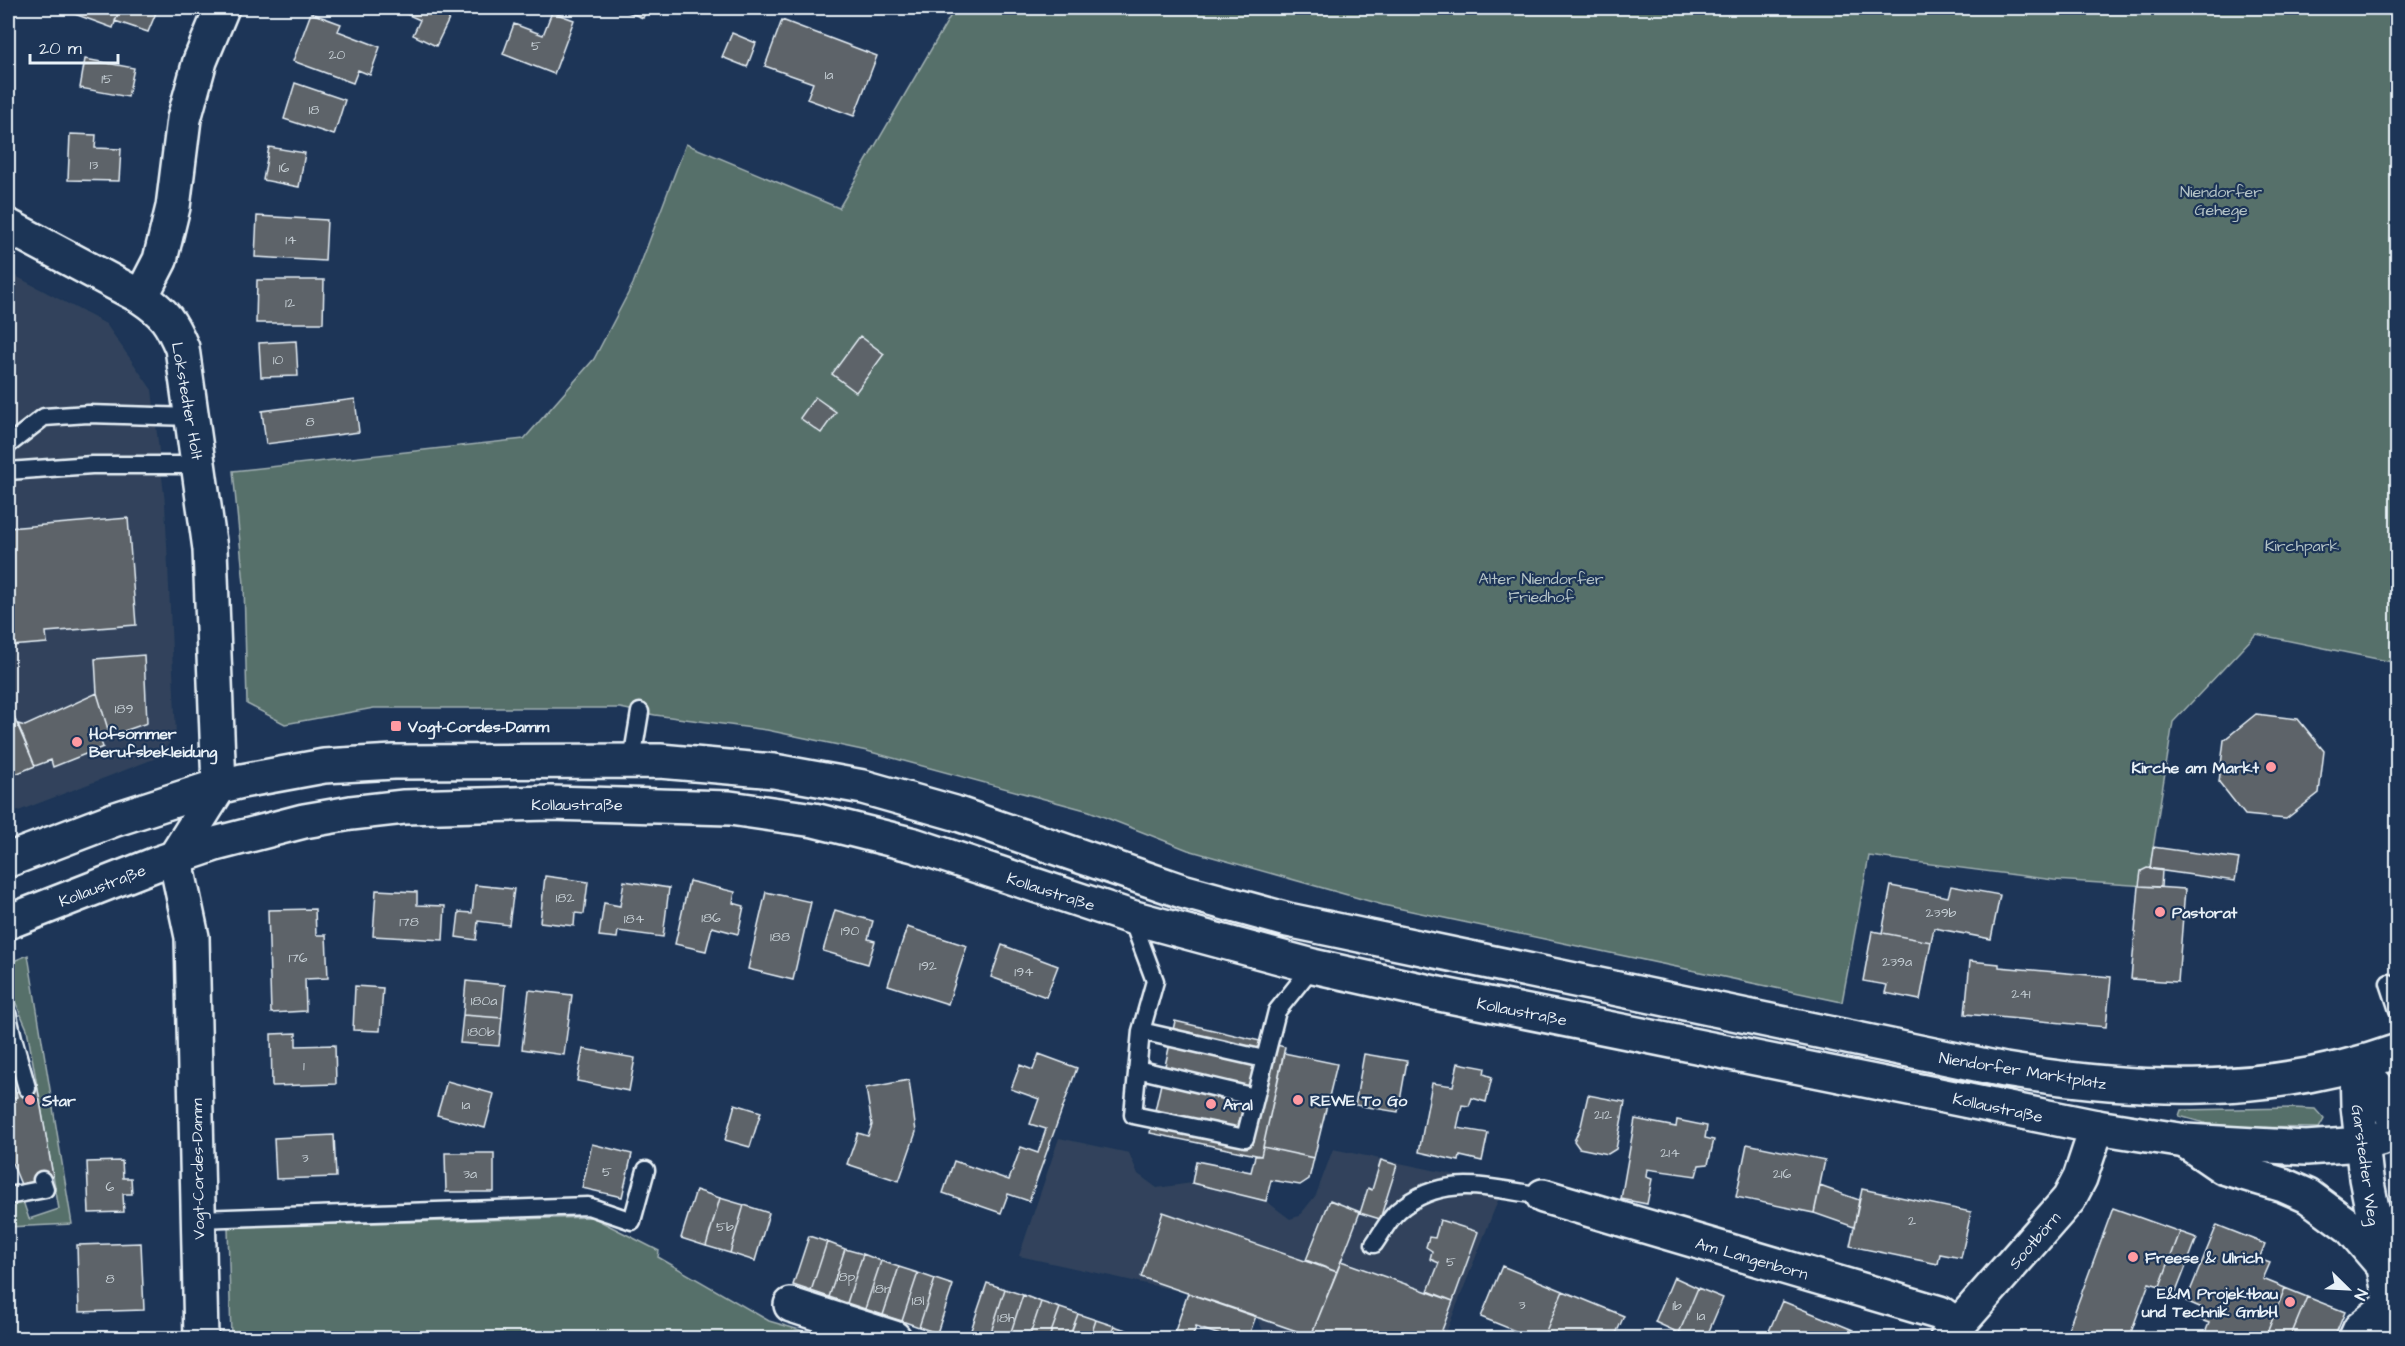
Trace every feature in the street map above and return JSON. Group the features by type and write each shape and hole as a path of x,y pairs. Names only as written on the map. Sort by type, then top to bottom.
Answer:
{"main road":[{"path":"141,297 160,260 173,207 184,119 200,61 222,8"},
{"name":"Lokstedter Holt","path":"8,226 161,310 173,325 182,348 200,465 211,570 219,787"},
{"path":"8,860 113,820 219,787 285,772 363,763 632,760"},
{"name":"Niendorfer Marktplatz","path":"632,760 774,771 863,787 955,813 1182,891 1288,920 2005,1070 2106,1084 2162,1087 2227,1085 2280,1080 2357,1065 2397,1051"},
{"path":"175,857 219,787"},
{"name":"Kollaustraße","path":"8,922 175,857 214,844 304,821 404,807 551,803 730,808 814,820 914,845 1131,917 1313,966 1439,994 2097,1127"},
{"name":"Vogt-Cordes-Damm","path":"175,857 192,937 201,1338"},
{"name":"Garstedter Weg","path":"2357,1065 2380,1090 2397,1127"},
{"name":"Garstedter Weg","path":"2357,1065 2361,1144 2381,1263 2397,1338"},
{"path":"2097,1127 2185,1141 2306,1148 2361,1144 2397,1134"},
{"name":"Sootbörn","path":"1952,1332 2069,1199 2080,1178 2097,1127"},
{"path":"2185,1141 2223,1167 2283,1185 2308,1196 2350,1227 2381,1263"},
{"name":"Am Langenborn","path":"1543,1196 1940,1313 1952,1332"},
{"path":"791,1305 894,1338"},
{"path":"2356,1338 2360,1329 2390,1305"}],"lane":[{"path":"8,445 44,417 88,414 193,417"},
{"path":"8,471 92,465 200,465"},
{"path":"632,760 640,712"},
{"path":"1131,917 1155,981 1142,1030 1133,1115 1245,1138 1276,1011 1313,966"},
{"path":"2389,983 2397,1010"},
{"path":"8,1016 10,1039 27,1088"},
{"path":"1142,1030 1264,1059"},
{"path":"1137,1069 1255,1097"},
{"path":"198,1220 588,1206 632,1221 646,1170"},
{"path":"8,1196 45,1189 42,1180"},
{"path":"1374,1244 1398,1210 1431,1190 1460,1184 1543,1196"}],"shaded area":[{"path":"8,272 106,324 152,390 165,503 176,734 159,757 8,815"},
{"path":"1059,1138 1129,1153 1138,1174 1157,1188 1192,1183 1266,1201 1290,1219 1299,1216 1316,1195 1333,1149 1504,1185 1444,1338 1267,1338 1256,1316 1188,1293 1019,1256"},
{"path":"169,1330 170,1338 8,1338 8,1333"}],"green space":[{"path":"955,8 2397,8 2397,663 2256,634 2173,722 2147,886 2054,880 1869,856 1842,1002 1383,905 1188,850 1089,811 867,751 767,730 620,708 374,708 285,724 247,704 244,584 233,471 524,439 594,359 633,284 686,144 839,208"},
{"path":"28,955 72,1224 8,1227 8,1204 23,1201 29,1219 59,1209 27,1029 11,992 8,976 11,962"},
{"path":"2315,1109 2324,1119 2319,1128 2219,1127 2179,1116 2181,1110"},
{"path":"592,1217 659,1251 658,1257 769,1321 827,1338 231,1338 228,1227"}],"building":[{"path":"74,8 120,8 113,28 72,13"},
{"path":"120,8 158,8 148,32 115,21"},
{"path":"407,8 435,8 451,15 436,46 413,35 420,20 404,13"},
{"path":"618,8 647,8 643,18"},
{"path":"552,12 574,20 554,74 503,54 514,24 543,35"},
{"path":"311,13 341,24 338,31 380,47 370,75 358,70 353,83 293,61"},
{"path":"782,20 877,56 854,116 807,99 813,83 765,66"},
{"path":"732,33 756,43 747,67 722,57"},
{"path":"85,59 134,68 128,97 80,88"},
{"path":"295,83 345,100 334,135 284,119"},
{"path":"70,134 96,135 95,148 121,149 119,181 68,180"},
{"path":"269,147 305,153 299,187 263,180"},
{"path":"257,216 327,220 325,261 255,257"},
{"path":"257,280 324,280 323,323 256,323"},
{"path":"860,336 884,354 856,392 832,374"},
{"path":"296,341 298,376 261,377 259,343"},
{"path":"815,397 836,412 821,433 800,418"},
{"path":"355,399 359,432 266,444 262,411"},
{"path":"128,518 136,625 46,632 47,643 10,646 8,635 8,528"},
{"path":"144,655 147,723 110,736 97,693 95,659"},
{"path":"97,693 110,736 100,739 103,747 53,767 51,760 35,766 18,724 25,726"},
{"path":"8,703 35,766 8,777"},
{"name":"Kirche am Markt","path":"2256,714 2298,719 2324,751 2319,793 2286,819 2245,815 2219,782 2224,740"},
{"path":"2153,847 2239,859 2235,881 2150,869"},
{"path":"2147,868 2162,870 2161,887 2139,886 2141,871"},
{"path":"545,876 588,882 584,914 575,913 574,926 540,922"},
{"path":"624,881 669,888 663,937 618,931 617,938 599,936 604,903 620,906"},
{"path":"689,881 735,892 733,903 744,906 738,934 712,927 706,951 675,944"},
{"path":"475,885 514,889 509,925 478,921 476,940 456,937 459,912 472,913"},
{"path":"1891,886 1948,897 1951,886 2000,895 1991,939 1934,928 1931,942 1882,933"},
{"name":"Pastorat","path":"2139,886 2185,889 2178,982 2131,979"},
{"path":"376,890 417,892 417,905 445,906 443,940 373,936"},
{"path":"766,892 811,902 793,980 748,969"},
{"path":"315,909 316,935 326,935 328,978 305,979 306,1011 271,1013 268,910"},
{"path":"835,910 873,921 868,939 875,941 868,964 823,951"},
{"path":"907,927 967,946 948,1004 888,985"},
{"path":"1872,931 1931,942 1920,1000 1885,993 1887,985 1863,981"},
{"path":"1002,945 1058,966 1046,997 991,977"},
{"path":"1970,961 1999,964 1999,967 2111,977 2106,1027 1965,1014"},
{"path":"466,981 505,985 502,1018 463,1015"},
{"path":"355,986 383,988 380,1031 353,1030"},
{"path":"529,990 572,995 564,1055 522,1049"},
{"path":"463,1015 502,1018 499,1046 460,1043"},
{"path":"1175,1021 1285,1047 1261,1156 1150,1133"},
{"path":"296,1033 296,1046 335,1045 336,1084 272,1086 271,1034"},
{"path":"583,1049 635,1058 629,1091 577,1081"},
{"path":"1284,1053 1337,1064 1314,1158 1263,1147"},
{"path":"1039,1054 1077,1068 1029,1201 1008,1194 1001,1213 943,1193 954,1161 1009,1180 1021,1147 1038,1153 1046,1129 1030,1124 1039,1099 1011,1089 1020,1065 1033,1070"},
{"path":"1364,1054 1407,1061 1398,1112 1355,1105"},
{"path":"1458,1063 1485,1068 1484,1074 1492,1077 1486,1102 1472,1098 1469,1106 1462,1105 1457,1128 1488,1133 1482,1161 1460,1156 1459,1161 1419,1152 1432,1083 1453,1086"},
{"path":"8,1068 17,1097 8,1100"},
{"path":"909,1080 916,1132 899,1181 847,1164 858,1133 868,1136 872,1125 866,1088"},
{"path":"447,1081 494,1094 485,1128 437,1115"},
{"path":"37,1084 53,1176 22,1187 8,1153 8,1100 17,1097 16,1092"},
{"path":"1588,1095 1625,1102 1616,1149 1608,1154 1579,1148 1574,1141 1581,1126"},
{"path":"735,1104 761,1112 750,1147 725,1140"},
{"path":"1635,1119 1676,1127 1677,1120 1707,1126 1705,1138 1714,1140 1708,1164 1699,1165 1696,1176 1647,1169 1646,1177 1652,1179 1647,1204 1621,1199"},
{"path":"334,1135 336,1177 276,1179 274,1138"},
{"path":"592,1144 632,1154 622,1197 582,1188"},
{"path":"1747,1144 1825,1160 1814,1213 1736,1197"},
{"path":"1263,1147 1314,1158 1309,1179 1300,1185 1271,1180 1266,1201 1192,1183 1196,1161 1251,1172 1255,1156 1261,1156"},
{"path":"445,1153 494,1153 494,1192 446,1192"},
{"path":"1381,1160 1397,1165 1380,1219 1360,1213 1368,1188 1372,1190"},
{"path":"122,1161 123,1178 131,1178 132,1194 123,1194 124,1212 89,1213 87,1162"},
{"path":"1820,1186 1859,1200 1854,1227 1814,1213"},
{"path":"1862,1189 1971,1212 1961,1258 1940,1254 1938,1264 1850,1246"},
{"path":"696,1190 720,1198 706,1246 681,1238"},
{"path":"720,1198 744,1205 730,1253 706,1246"},
{"path":"1330,1200 1360,1212 1337,1272 1306,1260"},
{"path":"744,1205 769,1213 755,1261 730,1253"},
{"name":"Freese & Ulrich","path":"2113,1208 2180,1232 2160,1286 2149,1283 2129,1338 2065,1338"},
{"path":"1163,1212 1337,1272 1311,1336 1141,1277"},
{"path":"1440,1220 1478,1232 1453,1301 1428,1291 1439,1263 1430,1259 1432,1251 1426,1247 1429,1237 1435,1238"},
{"path":"2217,1225 2265,1244 2259,1259 2270,1263 2263,1279 2285,1288 2265,1338 2203,1338 2209,1323 2198,1319 2202,1308 2186,1301"},
{"path":"2180,1232 2197,1238 2176,1292 2160,1286"},
{"path":"809,1236 827,1242 811,1291 793,1285"},
{"path":"827,1242 845,1249 829,1297 811,1291"},
{"path":"141,1243 144,1310 79,1312 77,1245"},
{"path":"845,1249 863,1254 847,1303 829,1297"},
{"path":"863,1254 881,1261 865,1309 847,1303"},
{"path":"881,1261 899,1267 883,1315 865,1309"},
{"path":"1341,1261 1453,1301 1439,1338 1317,1338 1311,1336"},
{"path":"1502,1266 1563,1291 1543,1338 1533,1338 1481,1317"},
{"path":"899,1267 918,1273 902,1321 883,1315"},
{"path":"918,1273 935,1279 919,1327 902,1321"},
{"path":"1674,1277 1698,1288 1679,1333 1655,1322"},
{"path":"935,1279 953,1285 937,1333 919,1327"},
{"path":"987,1283 1005,1289 989,1338 970,1333"},
{"path":"1698,1288 1723,1298 1706,1338 1693,1338 1679,1333"},
{"path":"2285,1288 2307,1297 2290,1338 2265,1338"},
{"path":"1005,1289 1023,1295 1009,1338 989,1338"},
{"path":"1563,1291 1624,1316 1614,1338 1543,1338"},
{"path":"1188,1293 1256,1316 1248,1338 1229,1338 1196,1327 1192,1338 1173,1337"},
{"path":"1023,1295 1041,1302 1029,1338 1009,1338"},
{"path":"2307,1297 2345,1312 2334,1338 2290,1338"},
{"path":"1782,1301 1853,1330 1850,1338 1766,1338"},
{"path":"1041,1302 1060,1308 1049,1338 1029,1338"},
{"path":"1060,1308 1078,1314 1069,1338 1049,1338"},
{"path":"1078,1314 1096,1320 1090,1338 1069,1338"},
{"path":"1096,1320 1114,1326 1110,1338 1090,1338"},
{"path":"1114,1326 1132,1332 1130,1338 1110,1338"},
{"path":"1132,1332 1151,1338 1130,1338"}],"place":[{"name":"Vogt-Cordes-Damm","path":"396,726"},
{"name":"Hofsommer Berufsbekleidung","path":"77,742"},
{"name":"Kirche am Markt","path":"2271,767"},
{"name":"Pastorat","path":"2160,912"},
{"name":"Star","path":"30,1100"},
{"name":"REWE To Go","path":"1298,1100"},
{"name":"Aral","path":"1211,1104"},
{"name":"Freese & Ulrich","path":"2133,1257"},
{"name":"E&M Projektbau und Technik GmbH","path":"2290,1302"}],"park label":[{"name":"Niendorfer Gehege","path":"2221,200"},
{"name":"Kirchpark","path":"2302,545"},
{"name":"Alter Niendorfer Friedhof","path":"1541,587"}]}
